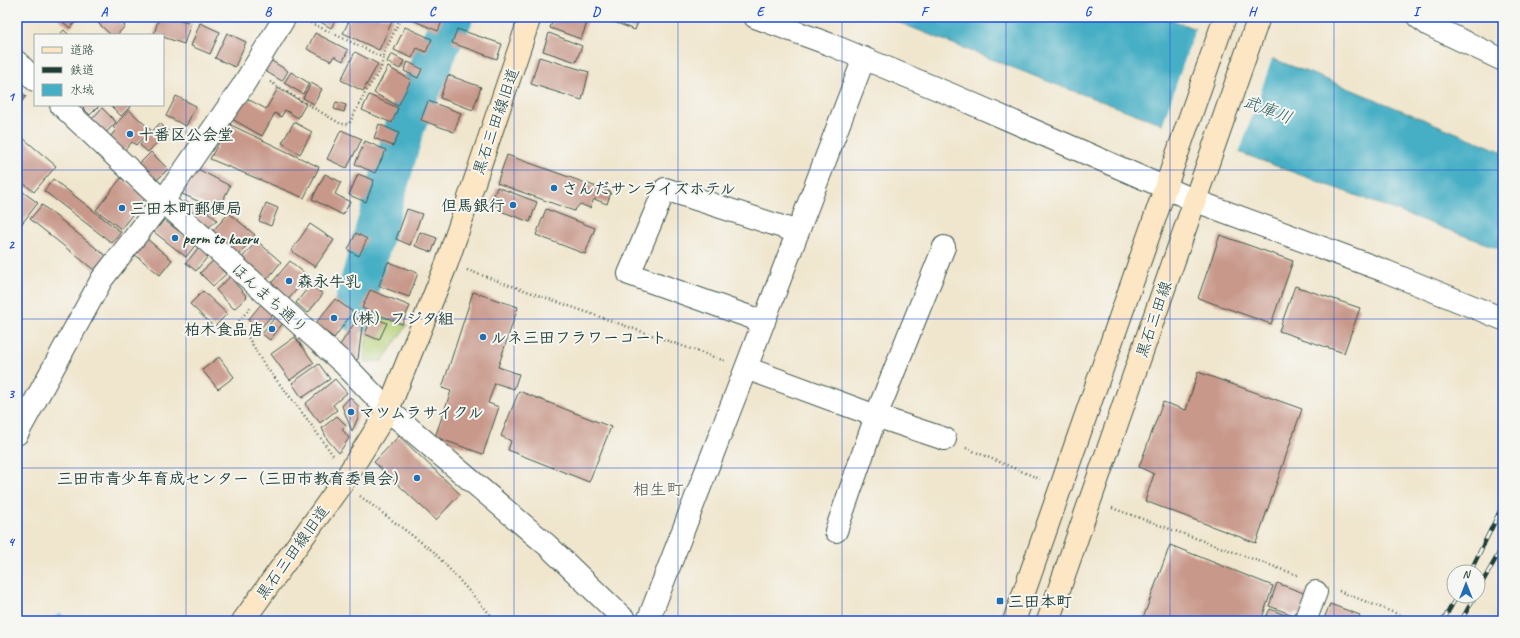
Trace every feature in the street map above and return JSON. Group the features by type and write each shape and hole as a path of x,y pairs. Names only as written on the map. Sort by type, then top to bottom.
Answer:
{"main road":[{"name":"黒石三田線旧道","path":"243,621 347,476 388,410 447,263 530,17"},
{"name":"黒石三田線","path":"1014,621 1059,488 1225,17"},
{"name":"黒石三田線","path":"1048,621 1260,17"}],"street":[{"path":"754,17 864,58 1503,319"},
{"path":"1418,17 1429,25 1503,60"},
{"path":"17,434 102,279 163,201 252,71 295,19"},
{"path":"648,621 764,322 864,58"},
{"path":"17,62 34,79"},
{"name":"ほんまち通り","path":"62,106 163,201 343,363 388,410 547,545 626,621"},
{"path":"764,322 630,274 665,189 798,232"},
{"path":"836,531 876,416 944,247"},
{"path":"746,368 876,416 945,439"},
{"path":"1305,621 1317,586"}],"path":[{"path":"252,71 341,124 349,124 366,91 381,69 383,56 401,17"},
{"path":"295,19 383,56"},
{"path":"447,263 746,368"},
{"path":"945,439 1059,488"},
{"path":"1090,500 1317,586 1415,621"}],"green space":[{"path":"369,308 407,325 382,361 364,362"}],"water":[{"name":"武庫川","path":"885,17 1164,17 1333,82 1503,152 1503,250 1052,83"}],"pier":[{"path":"1196,27 1273,56 1239,154 1162,126"}],"building":[{"path":"57,17 80,17 70,28"},
{"path":"104,17 116,17 125,26 118,34 110,34 98,23"},
{"path":"159,17 171,17 191,23 184,44 164,37 164,34 154,34"},
{"path":"312,17 337,17 331,28"},
{"path":"351,17 394,17 379,50 343,33"},
{"path":"405,17 444,17 438,31"},
{"path":"554,17 580,17 588,20 581,39 550,28"},
{"path":"601,17 640,17 635,30"},
{"path":"1495,17 1503,17 1503,22"},
{"path":"200,23 220,32 210,54 191,46"},
{"path":"405,27 432,39 426,52 417,48 412,58 394,50"},
{"path":"457,29 502,44 497,59 452,43"},
{"path":"64,30 68,34 60,34"},
{"path":"227,33 246,42 235,67 215,58"},
{"path":"315,33 348,50 343,61 334,56 331,61 307,49"},
{"path":"549,33 582,46 576,62 543,51"},
{"path":"355,52 378,64 363,91 341,80"},
{"path":"391,54 404,61 400,69 387,62"},
{"path":"539,57 589,72 582,100 531,84"},
{"path":"267,58 288,71 282,81 260,68"},
{"path":"408,62 422,69 418,78 404,71"},
{"path":"388,67 411,80 398,106 374,93"},
{"path":"291,72 309,83 303,94 284,83"},
{"path":"448,75 481,87 473,110 440,98"},
{"path":"311,83 322,89 314,104 303,98"},
{"path":"278,88 306,104 298,118 285,110 281,117 275,113 262,136 232,119 244,97 266,109"},
{"path":"17,89 26,96 17,108"},
{"path":"369,95 398,108 392,123 362,110"},
{"path":"176,96 196,106 186,126 166,116"},
{"path":"428,101 461,113 454,132 421,120"},
{"path":"336,102 346,105 344,112 334,109"},
{"path":"81,106 99,106 90,115"},
{"path":"111,106 131,106 121,116"},
{"path":"102,108 116,122 104,135 90,121"},
{"name":"十番区公会堂","path":"129,110 151,130 136,145 132,142 124,151 109,138 116,130 113,127"},
{"path":"294,122 312,132 300,154 282,143"},
{"path":"160,123 168,131 148,152 140,145"},
{"path":"229,124 319,167 304,198 210,159"},
{"path":"379,124 399,133 393,146 374,138"},
{"path":"341,130 362,139 347,168 327,159"},
{"path":"17,133 56,166 34,192 17,178"},
{"path":"365,141 386,150 375,173 355,164"},
{"path":"151,152 168,169 154,183 137,166"},
{"name":"さんだサンライズホテル","path":"507,155 611,192 607,204 594,199 590,208 580,204 574,211 497,183"},
{"path":"196,168 230,186 218,210 182,194"},
{"path":"325,174 341,182 335,194 350,202 343,215 312,199"},
{"path":"358,174 374,180 366,202 349,195"},
{"path":"121,178 146,197 121,229 96,210"},
{"path":"53,179 121,232 112,243 44,191"},
{"name":"但馬銀行","path":"497,187 537,202 530,222 490,207"},
{"path":"19,189 38,203 20,226 17,224 17,191"},
{"path":"184,201 209,213 217,220 207,229 182,204"},
{"path":"266,203 278,208 271,226 259,221"},
{"path":"42,205 106,256 94,270 30,219"},
{"path":"407,209 422,214 410,245 396,239"},
{"path":"546,209 595,228 585,254 536,235"},
{"path":"229,213 255,235 237,257 210,234"},
{"name":"perm to kaeru","path":"164,220 196,244 186,257 154,232"},
{"path":"310,224 334,240 315,267 291,251"},
{"path":"420,232 437,238 432,252 415,246"},
{"path":"356,233 367,239 359,256 348,250"},
{"path":"1220,235 1293,261 1271,324 1198,298"},
{"path":"147,239 172,260 160,275 134,254"},
{"path":"257,241 281,262 264,283 239,261"},
{"path":"199,247 209,255 196,271 186,263"},
{"path":"213,261 226,274 213,286 200,273"},
{"name":"森永牛乳","path":"290,261 308,276 287,301 269,286"},
{"path":"388,262 418,273 409,297 379,286"},
{"path":"230,277 247,297 234,309 216,290"},
{"path":"310,285 323,294 308,313 296,303"},
{"path":"1295,286 1360,308 1344,353 1279,331"},
{"path":"370,290 410,306 402,324 362,308"},
{"path":"203,291 227,314 214,327 190,304"},
{"name":"ルネ三田フラワーコート","path":"473,292 518,307 498,367 519,374 514,389 495,383 488,403 499,407 483,454 435,437 451,391 442,388"},
{"name":"（株）フジタ組","path":"335,299 353,312 334,338 315,324"},
{"path":"262,303 274,313 259,330 248,320"},
{"name":"柏木食品店","path":"275,317 283,323 270,340 262,334"},
{"path":"372,317 387,323 379,340 365,334"},
{"path":"357,319 363,319 358,359 355,361 340,345"},
{"path":"295,337 314,363 290,380 271,354"},
{"path":"219,357 234,377 218,389 202,370"},
{"path":"319,364 330,379 302,398 292,383"},
{"path":"1198,372 1302,409 1256,543 1145,501 1154,474 1139,467 1163,402 1186,410"},
{"path":"335,379 347,393 333,405 337,410 320,423 305,404"},
{"path":"519,391 611,427 589,482 508,450 511,441 501,436"},
{"name":"マツムラサイクル","path":"350,397 358,406 358,418 352,431 342,406"},
{"path":"337,416 346,425 342,429 349,438 339,453 327,439 322,428"},
{"name":"三田市青少年育成センター（三田市教育委員会）","path":"399,436 460,494 436,520 374,462"},
{"path":"1170,545 1273,586 1261,621 1142,621"},
{"path":"1277,583 1309,595 1302,614 1295,612 1293,615 1269,606"},
{"path":"1330,604 1360,615 1358,621 1323,621"},
{"path":"1270,609 1295,619 1294,621 1276,621 1266,617"}],"waterway":[{"path":"357,313 356,297 405,126 453,17"},
{"path":"57,621 60,617"}],"railway":[{"path":"1474,564 1503,505"},
{"path":"1486,576 1503,546"},
{"path":"1443,621 1453,604"},
{"path":"1461,621 1471,604"}],"place":[{"name":"十番区公会堂","path":"130,134"},
{"name":"さんだサンライズホテル","path":"554,188"},
{"name":"但馬銀行","path":"513,205"},
{"name":"三田本町郵便局","path":"122,208"},
{"name":"perm to kaeru","path":"175,238"},
{"name":"森永牛乳","path":"289,281"},
{"name":"（株）フジタ組","path":"334,318"},
{"name":"柏木食品店","path":"272,329"},
{"name":"ルネ三田フラワーコート","path":"483,337"},
{"name":"マツムラサイクル","path":"351,412"},
{"name":"三田市青少年育成センター（三田市教育委員会）","path":"417,478"},
{"name":"三田本町","path":"1000,601"}],"district":[{"name":"相生町","path":"658,489"}]}
